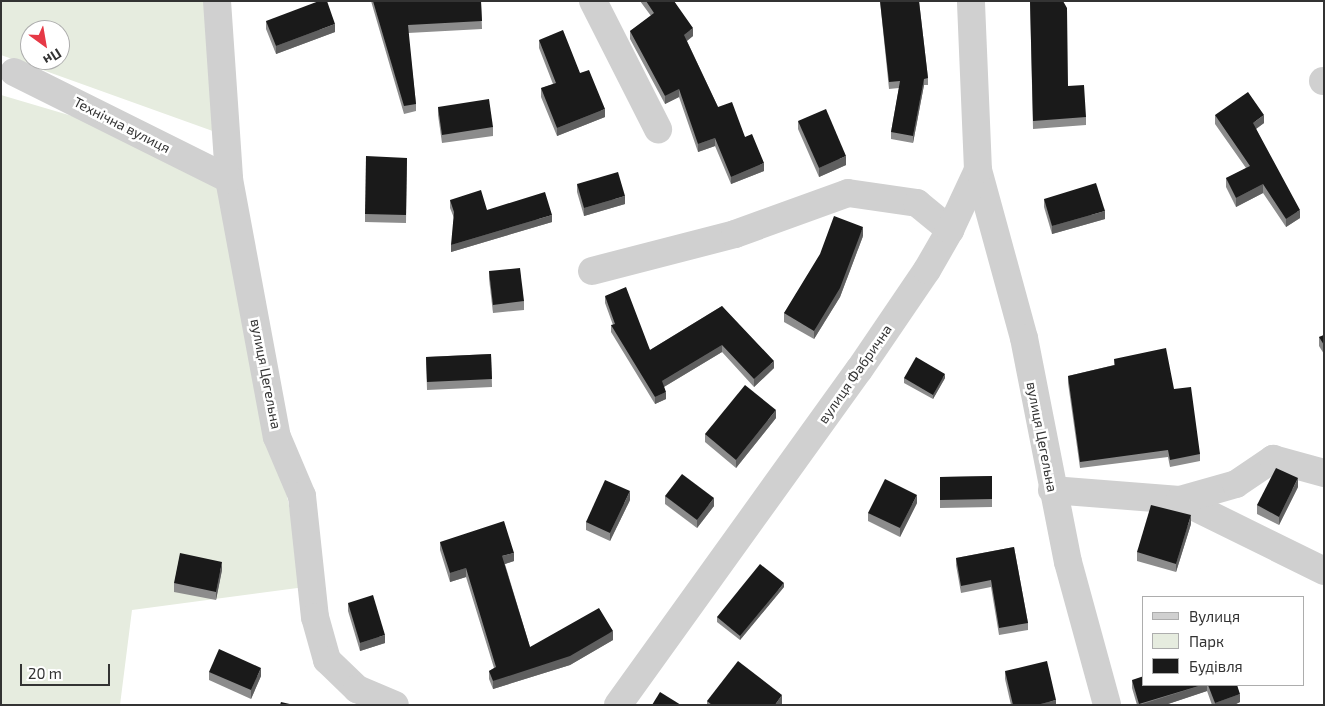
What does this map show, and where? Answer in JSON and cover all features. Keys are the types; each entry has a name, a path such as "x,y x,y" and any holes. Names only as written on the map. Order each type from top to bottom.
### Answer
{"street":[{"name":"вулиця Цегельна","path":"217,1 230,179 277,437 302,496 315,617 327,660 358,689 395,705"},
{"path":"593,1 658,129"},
{"name":"вулиця Фабрична","path":"618,705 859,370 928,270 950,230 978,170 971,1"},
{"name":"Технічна вулиця","path":"14,72 230,179"},
{"name":"вулиця Цегельна","path":"978,170 1024,338 1052,490 1108,705"},
{"path":"592,271 735,234 848,193 918,203 950,230"},
{"path":"1052,490 1180,500 1236,484 1273,459 1324,473"},
{"path":"1180,500 1324,571"}],"green space":[{"path":"1,1 219,1 221,134 43,70 70,70 70,20 20,20 20,62 1,55"},
{"path":"1,95 221,160 305,587 132,610 120,705 1,705"}],"building":[{"path":"319,1 327,1 335,24 276,46 266,21"},
{"path":"373,1 481,1 482,21 408,25 416,104 404,106"},
{"path":"646,1 674,1 693,28 684,35 718,107 732,102 745,137 752,134 764,163 731,177 715,138 698,144 679,89 665,96 630,31 654,13"},
{"path":"880,1 919,1 928,78 924,79 913,136 891,132 900,81 889,82"},
{"path":"1030,1 1063,1 1067,8 1068,86 1084,85 1086,117 1033,121"},
{"path":"563,30 580,73 589,70 605,109 557,128 541,88 556,83 539,40"},
{"path":"1248,92 1264,115 1253,123 1300,210 1286,219 1263,184 1236,198 1226,178 1250,166 1215,115"},
{"path":"489,99 493,127 442,135 438,107"},
{"path":"826,109 846,156 819,168 798,121"},
{"path":"366,156 407,158 406,215 365,214"},
{"path":"618,172 625,196 584,208 577,184"},
{"path":"1096,183 1105,211 1052,226 1044,199"},
{"path":"481,190 487,210 545,192 552,215 451,245 454,212 450,200"},
{"path":"834,216 863,227 840,288 814,331 784,313 820,254"},
{"path":"520,268 524,301 493,305 489,271"},
{"path":"626,287 650,350 722,306 774,361 754,379 722,345 662,381 666,392 655,397 611,325 615,324 605,296"},
{"path":"1324,335 1324,345 1319,337"},
{"path":"1166,348 1174,389 1191,387 1200,454 1170,460 1168,450 1080,462 1068,376 1115,365 1114,359"},
{"path":"491,354 492,379 427,382 426,357"},
{"path":"916,357 945,374 933,395 904,378"},
{"path":"745,385 776,410 736,460 705,434"},
{"path":"1276,468 1298,478 1279,517 1257,505"},
{"path":"682,474 714,498 697,520 665,496"},
{"path":"992,476 992,499 940,500 940,477"},
{"path":"885,479 917,495 900,528 868,513"},
{"path":"605,480 630,491 610,533 586,522"},
{"path":"1151,505 1191,515 1176,564 1137,552"},
{"path":"504,521 514,553 502,556 530,647 599,608 613,631 570,656 493,681 489,671 496,667 466,568 450,573 440,542"},
{"path":"1014,547 1028,623 999,628 991,580 961,586 956,558"},
{"path":"180,553 222,562 216,592 174,583"},
{"path":"760,564 784,583 740,636 717,617"},
{"path":"373,595 385,635 360,643 348,603"},
{"path":"219,649 261,668 251,690 209,672"},
{"path":"738,661 782,695 775,705 712,705 707,701"},
{"path":"1047,661 1056,700 1037,705 1013,705 1005,671"},
{"path":"1142,677 1142,686 1199,686 1139,704 1132,680"},
{"path":"1208,686 1237,686 1240,694 1215,703"},
{"path":"660,692 681,705 652,705"},
{"path":"281,702 294,705 280,705"}]}
